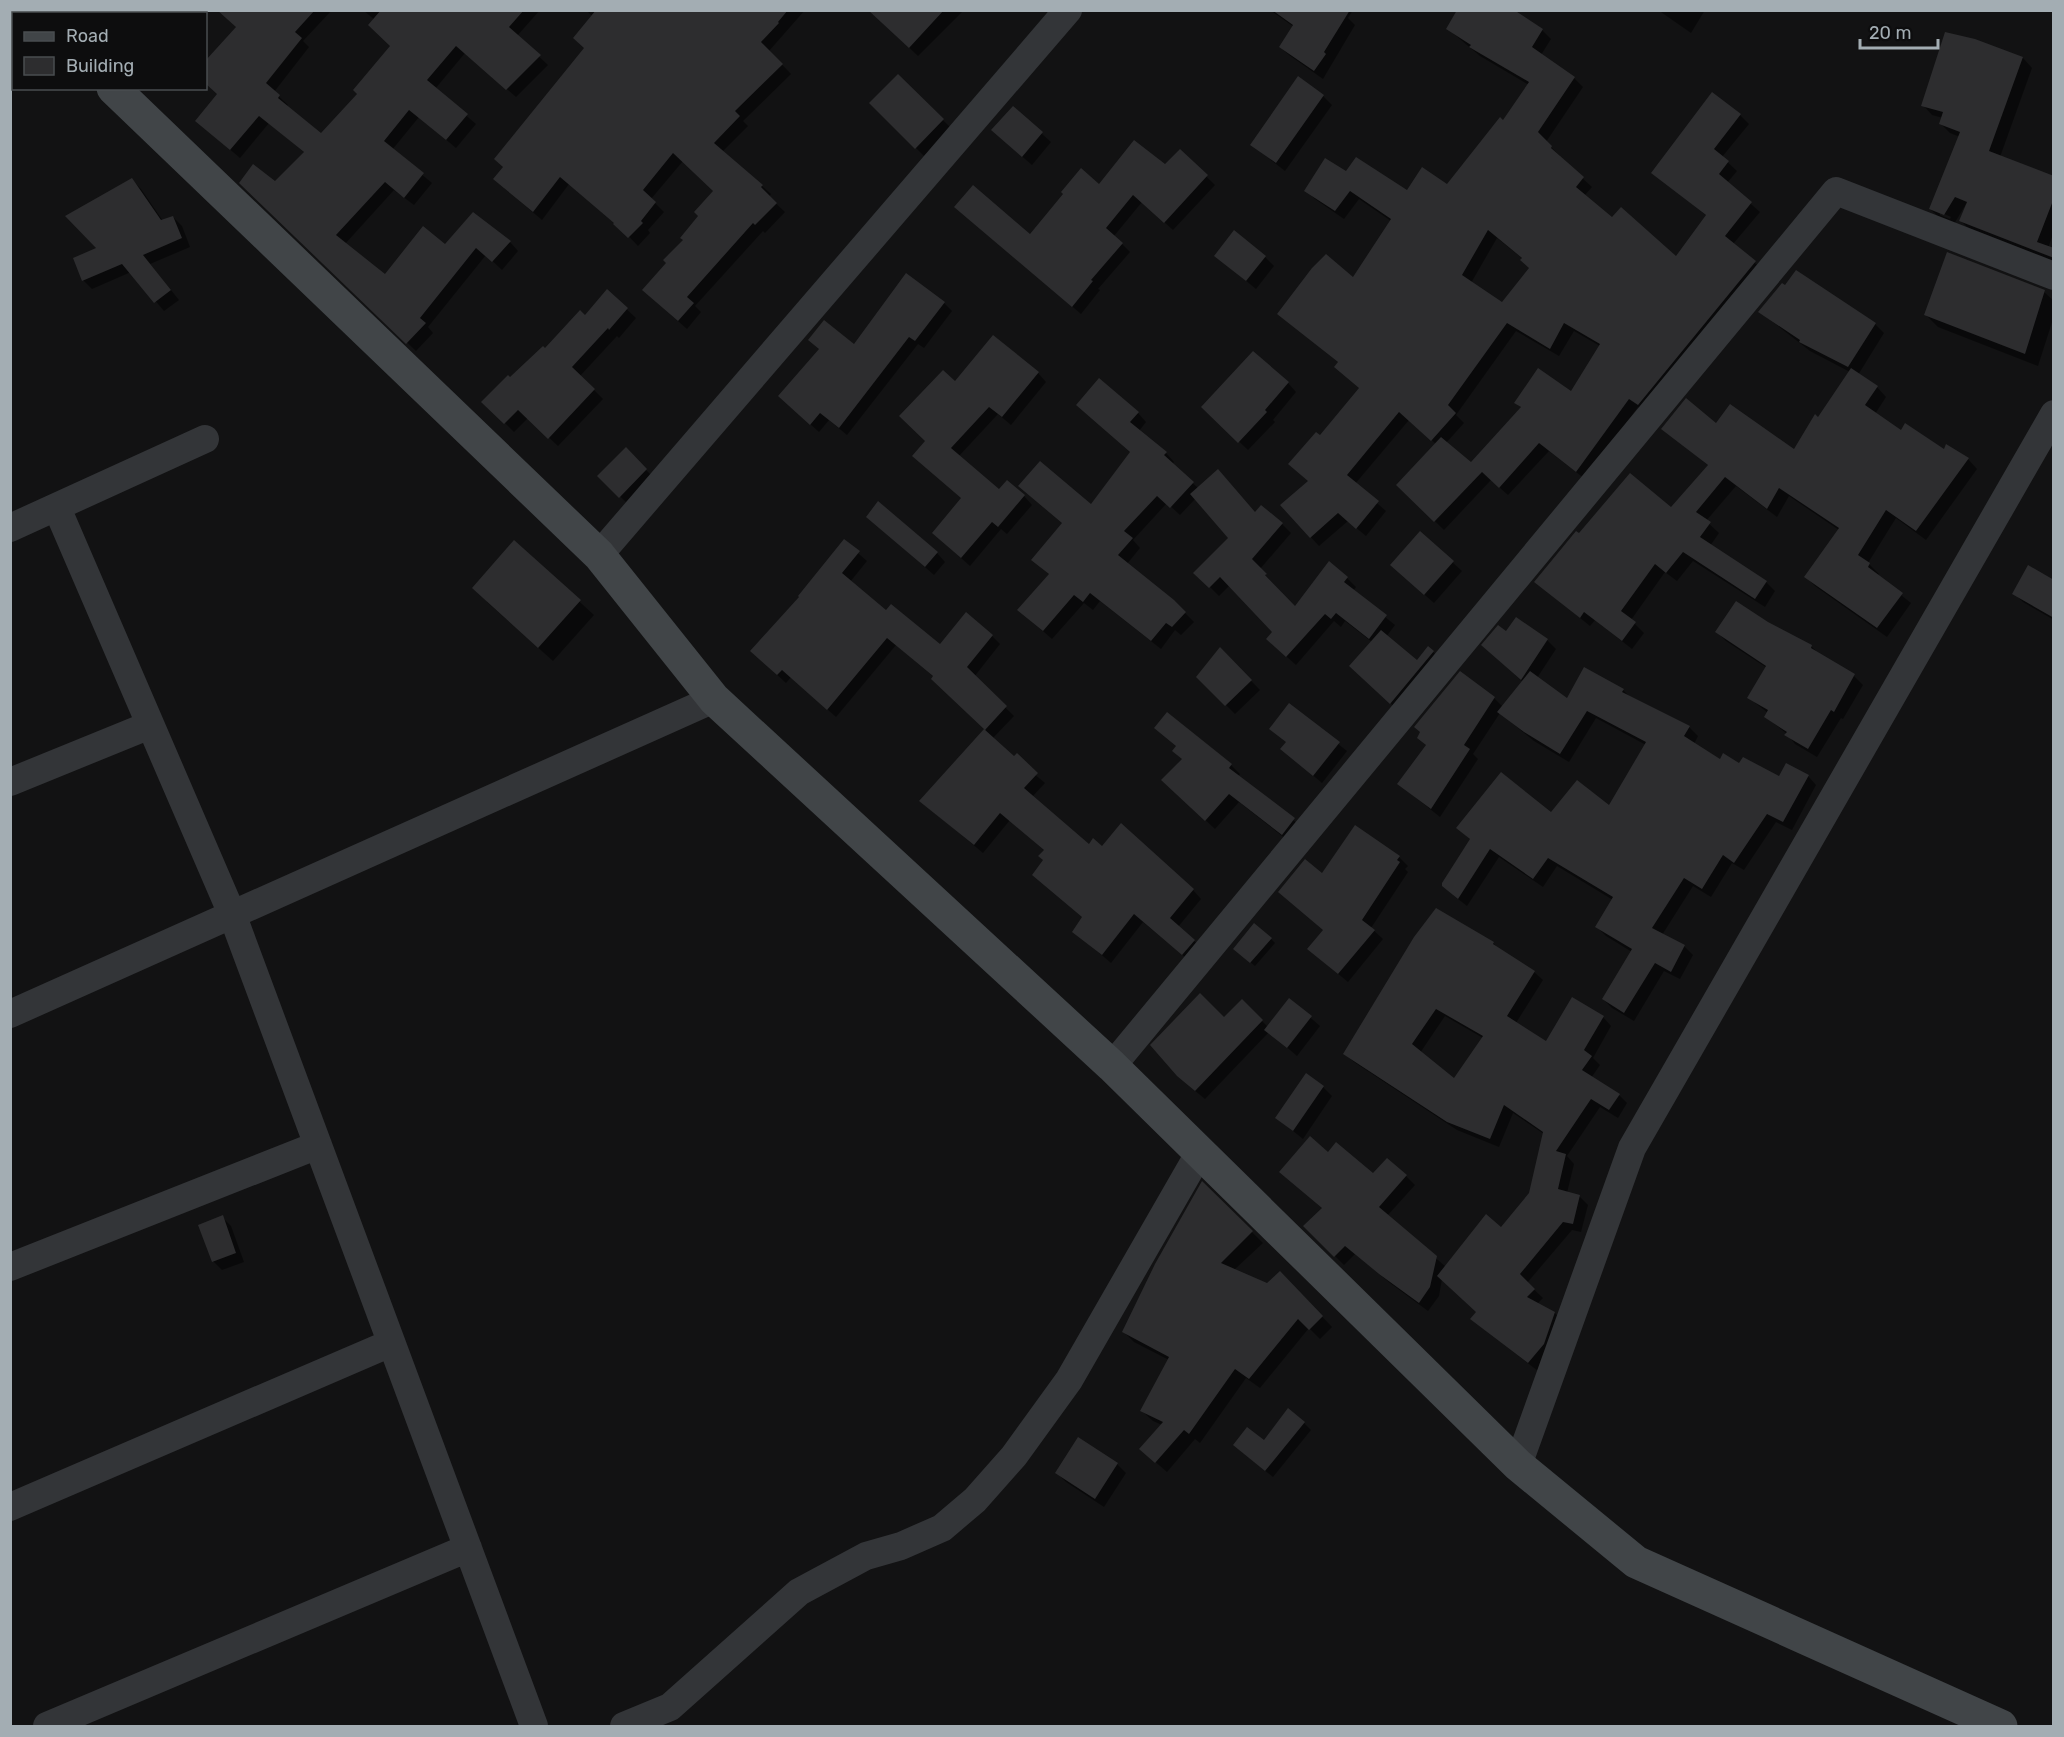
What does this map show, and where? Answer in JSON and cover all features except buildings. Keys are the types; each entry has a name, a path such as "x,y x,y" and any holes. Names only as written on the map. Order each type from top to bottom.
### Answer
{"street":[{"path":"599,555 1068,10"},
{"path":"115,90 599,555 714,699 1112,1066 1518,1465 1636,1562 2001,1726"},
{"path":"1112,1066 1836,191 2054,276"},
{"path":"1518,1465 1632,1148 2054,414"},
{"path":"10,528 205,439"},
{"path":"57,508 232,914 534,1726"},
{"path":"10,1014 714,699"},
{"path":"10,782 150,725"},
{"path":"10,1267 318,1145"},
{"path":"624,1726 670,1707 799,1592 866,1556 901,1546 942,1528 975,1500 1014,1456 1069,1380 1200,1152"},
{"path":"10,1507 391,1343"},
{"path":"47,1726 468,1548"}]}
